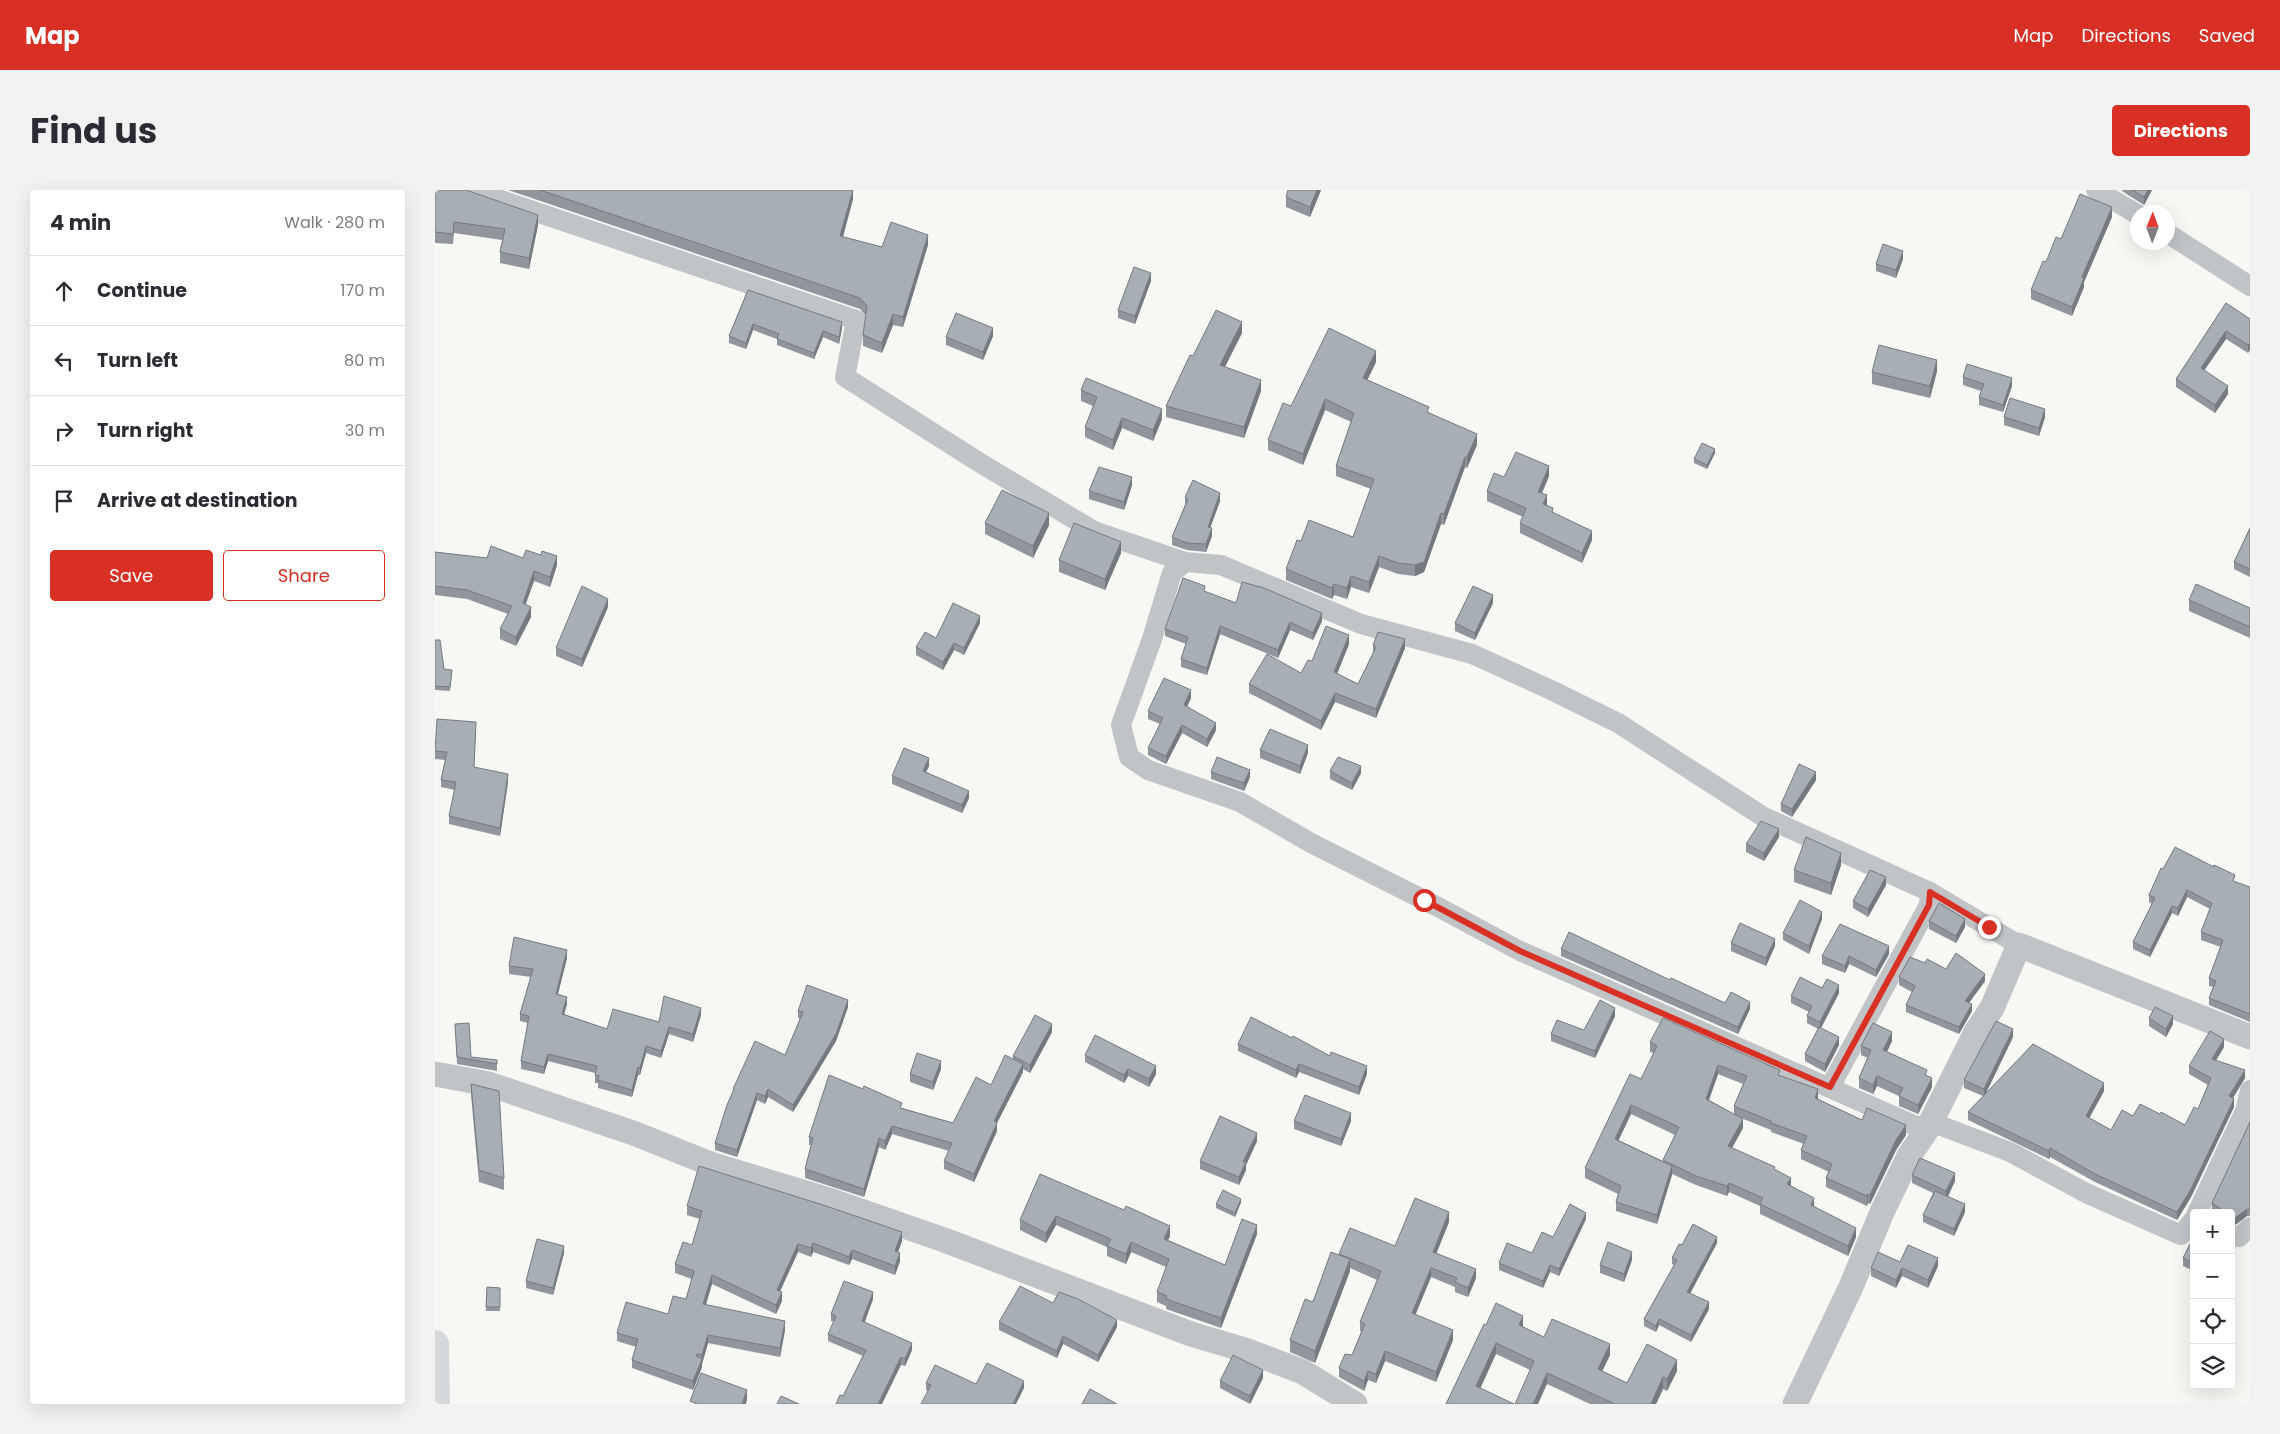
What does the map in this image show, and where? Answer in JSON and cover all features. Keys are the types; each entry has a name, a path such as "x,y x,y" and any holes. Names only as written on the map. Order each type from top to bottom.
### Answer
{"highway":[{"path":"435,1344 436,1404"}],"street":[{"path":"471,190 856,320 845,377 977,462 1094,531 1185,562 1221,565 1361,624 1472,654 1618,723 1763,816 1930,892 2019,945 2250,1037"},
{"path":"2096,190 2130,210"},
{"path":"2175,238 2250,286"},
{"path":"1185,562 1172,573 1152,640 1121,725 1129,757 1147,770 1239,802 1311,843 1441,908 1520,951 1918,1127 1931,1122 2010,1152 2086,1193 2181,1235 2190,1224"},
{"path":"1830,1087 1929,905 1930,892"},
{"path":"1795,1404 1850,1289 1883,1210 1909,1156 1931,1122 1976,1032 1992,1008 2019,945"},
{"path":"435,1074 489,1084 636,1134 713,1165 833,1201 947,1241 1191,1334 1245,1350 1303,1372 1355,1404"},
{"path":"2199,1209 2245,1111 2250,1090"},
{"path":"2235,1236 2239,1237 2250,1227"}],"building":[{"path":"435,190 466,190 538,215 529,258 500,252 505,229 454,222 453,234 435,232"},
{"path":"540,190 853,190 840,236 882,247 891,222 928,235 903,317 893,314 882,343 863,335 867,306 860,298"},
{"path":"1288,190 1317,190 1310,207 1286,197"},
{"path":"2132,190 2148,190 2144,197"},
{"path":"2080,194 2112,207 2082,277 2084,278 2072,307 2031,290 2043,261 2046,262 2056,237 2061,239"},
{"path":"1883,244 1903,251 1896,270 1876,264"},
{"path":"1134,267 1151,273 1135,316 1118,310"},
{"path":"748,290 842,322 839,337 823,331 814,353 777,339 779,334 753,324 746,343 729,336"},
{"path":"2226,303 2250,319 2250,343 2248,345 2226,331 2201,368 2228,386 2215,405 2176,379"},
{"path":"1216,310 1242,322 1220,365 1261,380 1244,427 1166,406 1190,355 1193,356"},
{"path":"956,313 993,328 983,352 946,337"},
{"path":"1329,328 1376,351 1363,378 1429,407 1427,412 1477,434 1467,457 1465,457 1444,514 1441,513 1424,562 1415,565 1398,563 1379,556 1369,582 1351,576 1347,588 1334,584 1332,588 1286,569 1297,540 1301,541 1309,520 1353,537 1374,479 1336,466 1354,413 1325,399 1303,454 1268,440 1283,403 1291,406"},
{"path":"1879,345 1937,360 1930,386 1872,372"},
{"path":"1967,364 2012,378 2003,405 1979,397 1984,384 1963,377"},
{"path":"1086,378 1162,409 1153,430 1122,418 1113,440 1085,427 1097,397 1081,390"},
{"path":"2010,398 2045,409 2039,428 2004,417"},
{"path":"1702,443 1715,449 1707,465 1694,459"},
{"path":"1516,452 1549,466 1538,492 1547,495 1543,504 1553,508 1552,512 1592,531 1582,553 1520,523 1526,508 1487,491 1494,473 1504,477"},
{"path":"1099,467 1132,477 1124,502 1089,491"},
{"path":"1193,480 1220,493 1208,527 1212,528 1206,544 1187,543 1172,537 1188,499 1185,497"},
{"path":"1002,490 1049,513 1033,546 985,523"},
{"path":"1074,523 1121,542 1105,579 1059,560"},
{"path":"2250,528 2250,569 2234,562"},
{"path":"491,546 523,558 526,550 541,555 542,551 557,556 550,577 534,571 523,603 531,607 516,637 500,629 512,606 467,590 435,586 435,552 487,558"},
{"path":"1183,578 1205,586 1204,591 1236,603 1242,582 1264,588 1322,613 1313,633 1290,622 1278,650 1220,626 1207,668 1181,659 1188,637 1165,629"},
{"path":"2196,584 2250,608 2250,627 2189,600"},
{"path":"582,586 608,599 582,659 556,648"},
{"path":"1473,586 1493,595 1475,633 1455,623"},
{"path":"953,603 980,616 964,648 954,643 943,662 916,647 925,632 936,638"},
{"path":"1326,626 1349,635 1334,672 1358,684 1376,647 1373,645 1378,632 1405,639 1376,709 1335,693 1321,721 1249,684 1267,654 1301,673 1308,660 1312,661"},
{"path":"435,640 440,640 444,669 452,670 450,687 435,686"},
{"path":"1164,678 1191,690 1184,705 1216,723 1207,739 1182,725 1166,756 1148,748 1163,718 1148,711"},
{"path":"437,719 476,722 474,767 508,774 500,828 449,816 456,782 441,780 447,752 435,751"},
{"path":"1270,729 1308,745 1300,766 1260,750"},
{"path":"904,748 929,758 923,771 969,791 962,805 892,776"},
{"path":"1217,757 1250,770 1244,783 1211,772"},
{"path":"1338,757 1361,766 1352,783 1330,771"},
{"path":"1799,764 1816,772 1792,809 1781,804"},
{"path":"1761,821 1779,829 1764,853 1746,844"},
{"path":"1806,837 1841,853 1831,883 1794,870"},
{"path":"2175,847 2214,867 2214,865 2235,875 2233,881 2250,887 2250,1014 2209,998 2216,981 2209,978 2223,940 2201,932 2212,903 2187,890 2178,908 2172,906 2150,950 2133,942 2155,898 2149,895 2161,868 2163,869"},
{"path":"1870,870 1886,877 1868,909 1853,901"},
{"path":"1800,900 1822,912 1809,946 1783,933"},
{"path":"1939,903 1965,919 1956,936 1929,921"},
{"path":"1740,923 1775,939 1766,958 1731,943"},
{"path":"1840,924 1889,946 1876,970 1849,956 1845,966 1822,956"},
{"path":"1569,932 1670,980 1671,978 1725,1003 1731,992 1750,1002 1738,1027 1561,949"},
{"path":"514,937 567,950 556,994 567,997 562,1014 607,1029 613,1009 659,1022 664,996 701,1008 693,1034 669,1027 661,1051 646,1046 632,1090 598,1080 599,1076 595,1075 597,1066 548,1054 544,1067 521,1061 529,1016 520,1014 533,969 509,966"},
{"path":"1956,953 1985,974 1965,1001 1972,1004 1959,1027 1906,1005 1915,986 1899,977 1910,957 1925,963 1927,959 1946,969"},
{"path":"1800,977 1822,988 1827,979 1839,985 1820,1022 1807,1016 1812,1006 1791,996"},
{"path":"807,985 848,1000 836,1034 793,1105 768,1089 765,1096 757,1093 737,1150 715,1143 733,1089 755,1041 785,1055 803,1012 798,1011"},
{"path":"1600,1000 1615,1008 1595,1051 1551,1034 1557,1020 1584,1030"},
{"path":"2155,1007 2173,1016 2166,1029 2149,1018"},
{"path":"1035,1015 1052,1024 1030,1065 1013,1056"},
{"path":"1251,1017 1292,1038 1293,1036 1330,1056 1331,1052 1367,1066 1359,1087 1299,1064 1296,1070 1238,1044"},
{"path":"1663,1018 1780,1070 1778,1075 1818,1089 1815,1098 1862,1120 1867,1108 1906,1125 1896,1140 1870,1195 1868,1194 1867,1196 1826,1178 1832,1164 1801,1150 1807,1136 1771,1123 1771,1121 1734,1106 1747,1076 1718,1065 1706,1099 1743,1119 1728,1146 1775,1167 1774,1169 1791,1178 1787,1184 1814,1198 1811,1205 1856,1228 1848,1246 1760,1204 1763,1198 1729,1183 1727,1186 1696,1176 1663,1160 1679,1127 1631,1105 1615,1139 1672,1166 1657,1215 1616,1202 1621,1186 1585,1168 1630,1074 1641,1079 1657,1046 1650,1042"},
{"path":"1996,1021 2013,1029 1984,1089 1964,1080"},
{"path":"469,1023 471,1057 497,1060 497,1064 457,1057 455,1024"},
{"path":"1873,1023 1892,1032 1883,1050 1927,1070 1925,1075 1932,1078 1918,1105 1899,1096 1903,1088 1877,1076 1873,1085 1859,1078 1871,1050 1861,1046"},
{"path":"1819,1027 1839,1037 1825,1064 1805,1054"},
{"path":"2210,1031 2224,1039 2212,1059 2245,1070 2229,1096 2234,1099 2191,1189 2177,1212 2095,1174 2050,1148 2049,1151 1968,1112 2033,1044 2104,1083 2086,1116 2111,1130 2122,1110 2133,1116 2140,1104 2160,1114 2161,1112 2185,1125 2194,1107 2198,1109 2211,1078 2189,1066"},
{"path":"1095,1035 1156,1066 1149,1079 1128,1069 1124,1075 1085,1055"},
{"path":"917,1053 941,1061 933,1082 910,1074"},
{"path":"1005,1055 1023,1064 994,1121 997,1123 974,1174 944,1161 952,1143 892,1126 885,1141 879,1138 864,1189 805,1169 813,1138 809,1137 829,1075 863,1089 864,1086 902,1103 900,1108 953,1123 976,1077 991,1085"},
{"path":"471,1084 499,1091 504,1178 479,1170"},
{"path":"1305,1095 1351,1113 1341,1139 1294,1121"},
{"path":"1220,1116 1257,1133 1243,1162 1246,1162 1239,1177 1200,1161"},
{"path":"2250,1122 2250,1209 2247,1209 2235,1218 2235,1209 2221,1209 2212,1203"},
{"path":"1920,1158 1955,1173 1946,1191 1912,1175"},
{"path":"699,1166 902,1232 895,1251 900,1253 895,1266 852,1250 849,1257 813,1243 811,1248 798,1244 777,1290 782,1292 776,1305 712,1275 703,1304 785,1321 780,1348 708,1335 702,1355 697,1354 696,1356 702,1359 693,1381 632,1360 638,1339 617,1333 626,1302 668,1314 673,1296 686,1299 694,1271 675,1264 683,1242 692,1245 702,1211 687,1206"},
{"path":"1040,1174 1124,1210 1126,1206 1170,1226 1164,1239 1225,1265 1242,1219 1257,1225 1221,1318 1166,1299 1167,1296 1157,1292 1169,1259 1131,1242 1126,1254 1107,1246 1111,1239 1056,1216 1046,1233 1020,1220"},
{"path":"1223,1190 1241,1199 1235,1213 1216,1204"},
{"path":"1935,1191 1965,1204 1954,1229 1923,1215"},
{"path":"1415,1198 1449,1212 1433,1252 1476,1269 1468,1288 1455,1282 1457,1278 1431,1268 1412,1313 1453,1330 1436,1372 1385,1351 1376,1374 1368,1371 1364,1381 1339,1368 1345,1354 1352,1355 1365,1324 1360,1322 1381,1271 1339,1254 1350,1228 1395,1246"},
{"path":"1570,1204 1586,1213 1559,1269 1550,1265 1543,1281 1499,1263 1507,1243 1532,1253 1542,1232 1553,1237"},
{"path":"1693,1224 1717,1237 1687,1292 1709,1302 1691,1335 1659,1319 1656,1326 1644,1319 1677,1260 1672,1258 1679,1244 1682,1245"},
{"path":"537,1239 564,1246 553,1288 526,1281"},
{"path":"1608,1242 1632,1252 1624,1274 1600,1265"},
{"path":"2190,1244 2190,1261 2183,1258"},
{"path":"1908,1245 1938,1258 1928,1280 1902,1268 1896,1280 1871,1268 1878,1252 1900,1262"},
{"path":"1331,1252 1350,1259 1315,1351 1290,1340 1305,1299 1313,1302"},
{"path":"844,1281 873,1292 862,1321 912,1343 905,1359 901,1357 878,1404 836,1404 840,1395 843,1396 866,1350 828,1334 836,1316 831,1314"},
{"path":"1020,1286 1053,1303 1059,1292 1078,1299 1117,1320 1098,1355 1063,1336 1057,1351 999,1322"},
{"path":"487,1287 500,1288 500,1307 486,1307"},
{"path":"1496,1303 1523,1316 1519,1325 1544,1337 1552,1319 1610,1344 1598,1369 1627,1383 1647,1344 1677,1360 1667,1379 1663,1377 1651,1404 1615,1404 1547,1373 1533,1404 1515,1404 1534,1361 1496,1343 1476,1386 1514,1404 1446,1404"},
{"path":"1233,1355 1263,1370 1250,1396 1220,1381"},
{"path":"987,1363 1024,1381 1013,1404 921,1404 931,1385 926,1383 935,1365 976,1384"},
{"path":"701,1373 747,1390 742,1404 697,1404 690,1401"},
{"path":"1090,1389 1117,1404 1082,1404"},
{"path":"781,1396 799,1404 777,1404"}],"route":[{"path":"1424,900 1520,951 1830,1087 1929,905 1930,892 1989,927"}]}
